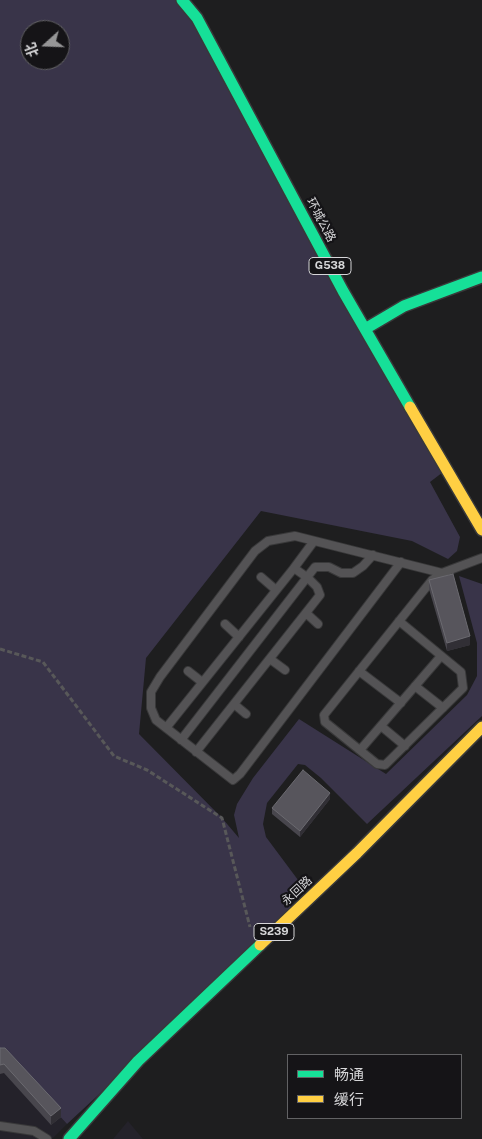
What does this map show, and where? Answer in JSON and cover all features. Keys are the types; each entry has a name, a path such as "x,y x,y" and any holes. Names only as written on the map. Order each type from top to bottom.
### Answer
{"main road":[{"name":"环城公路","path":"182,0 197,18 365,329 482,530"},
{"path":"365,329 404,306 482,277"},
{"name":"永回路","path":"69,1139 138,1061 357,853 482,727"}],"lane":[{"path":"401,562 240,774 233,780 156,720 151,708 151,692 255,551 268,541 295,536 314,540 401,562 442,573"},
{"path":"166,728 294,568 314,540"},
{"path":"181,740 316,567 329,567 341,574 353,574 373,555"},
{"path":"399,621 461,672 463,688 385,765 377,764 325,722 324,715 399,621 432,580 442,573 482,558"},
{"path":"196,752 320,595 317,587 294,568"},
{"path":"261,577 276,590"},
{"path":"306,613 318,624"},
{"path":"225,624 239,637"},
{"path":"360,750 441,656"},
{"path":"270,659 284,670"},
{"path":"188,671 202,682"},
{"path":"359,671 401,703"},
{"path":"415,686 443,708"},
{"path":"234,704 246,714"},
{"path":"381,726 405,746"},
{"path":"0,1126 34,1131 47,1139"}],"path":[{"path":"0,649 44,662 114,756 147,770 222,818 256,950"}],"shaded area":[{"path":"0,0 182,0 447,469 430,482 460,537 457,551 448,559 412,541 261,511 146,658 139,734 222,818 239,838 234,815 237,804 253,778 299,719 386,774 467,695 477,676 477,643 459,576 482,584 482,716 367,824 321,778 305,765 298,764 267,803 263,824 266,837 304,888 289,899 298,910 67,1124 5,1057 0,1057"},
{"path":"0,1057 5,1057 67,1124 52,1139 0,1139"},
{"path":"128,1121 143,1139 113,1139"}],"building":[{"path":"453,574 470,636 447,643 429,580"},
{"path":"303,770 330,793 300,831 272,808"},
{"path":"0,1048 5,1048 61,1108 51,1116 4,1064 0,1065"}],"traffic: fast":[{"path":"182,0 197,18 343,291 410,407"},
{"path":"365,329 404,306 482,277"},
{"path":"69,1139 138,1061 260,945"}],"traffic: slow":[{"path":"410,407 482,530"},
{"path":"260,945 357,853 482,727"}]}
